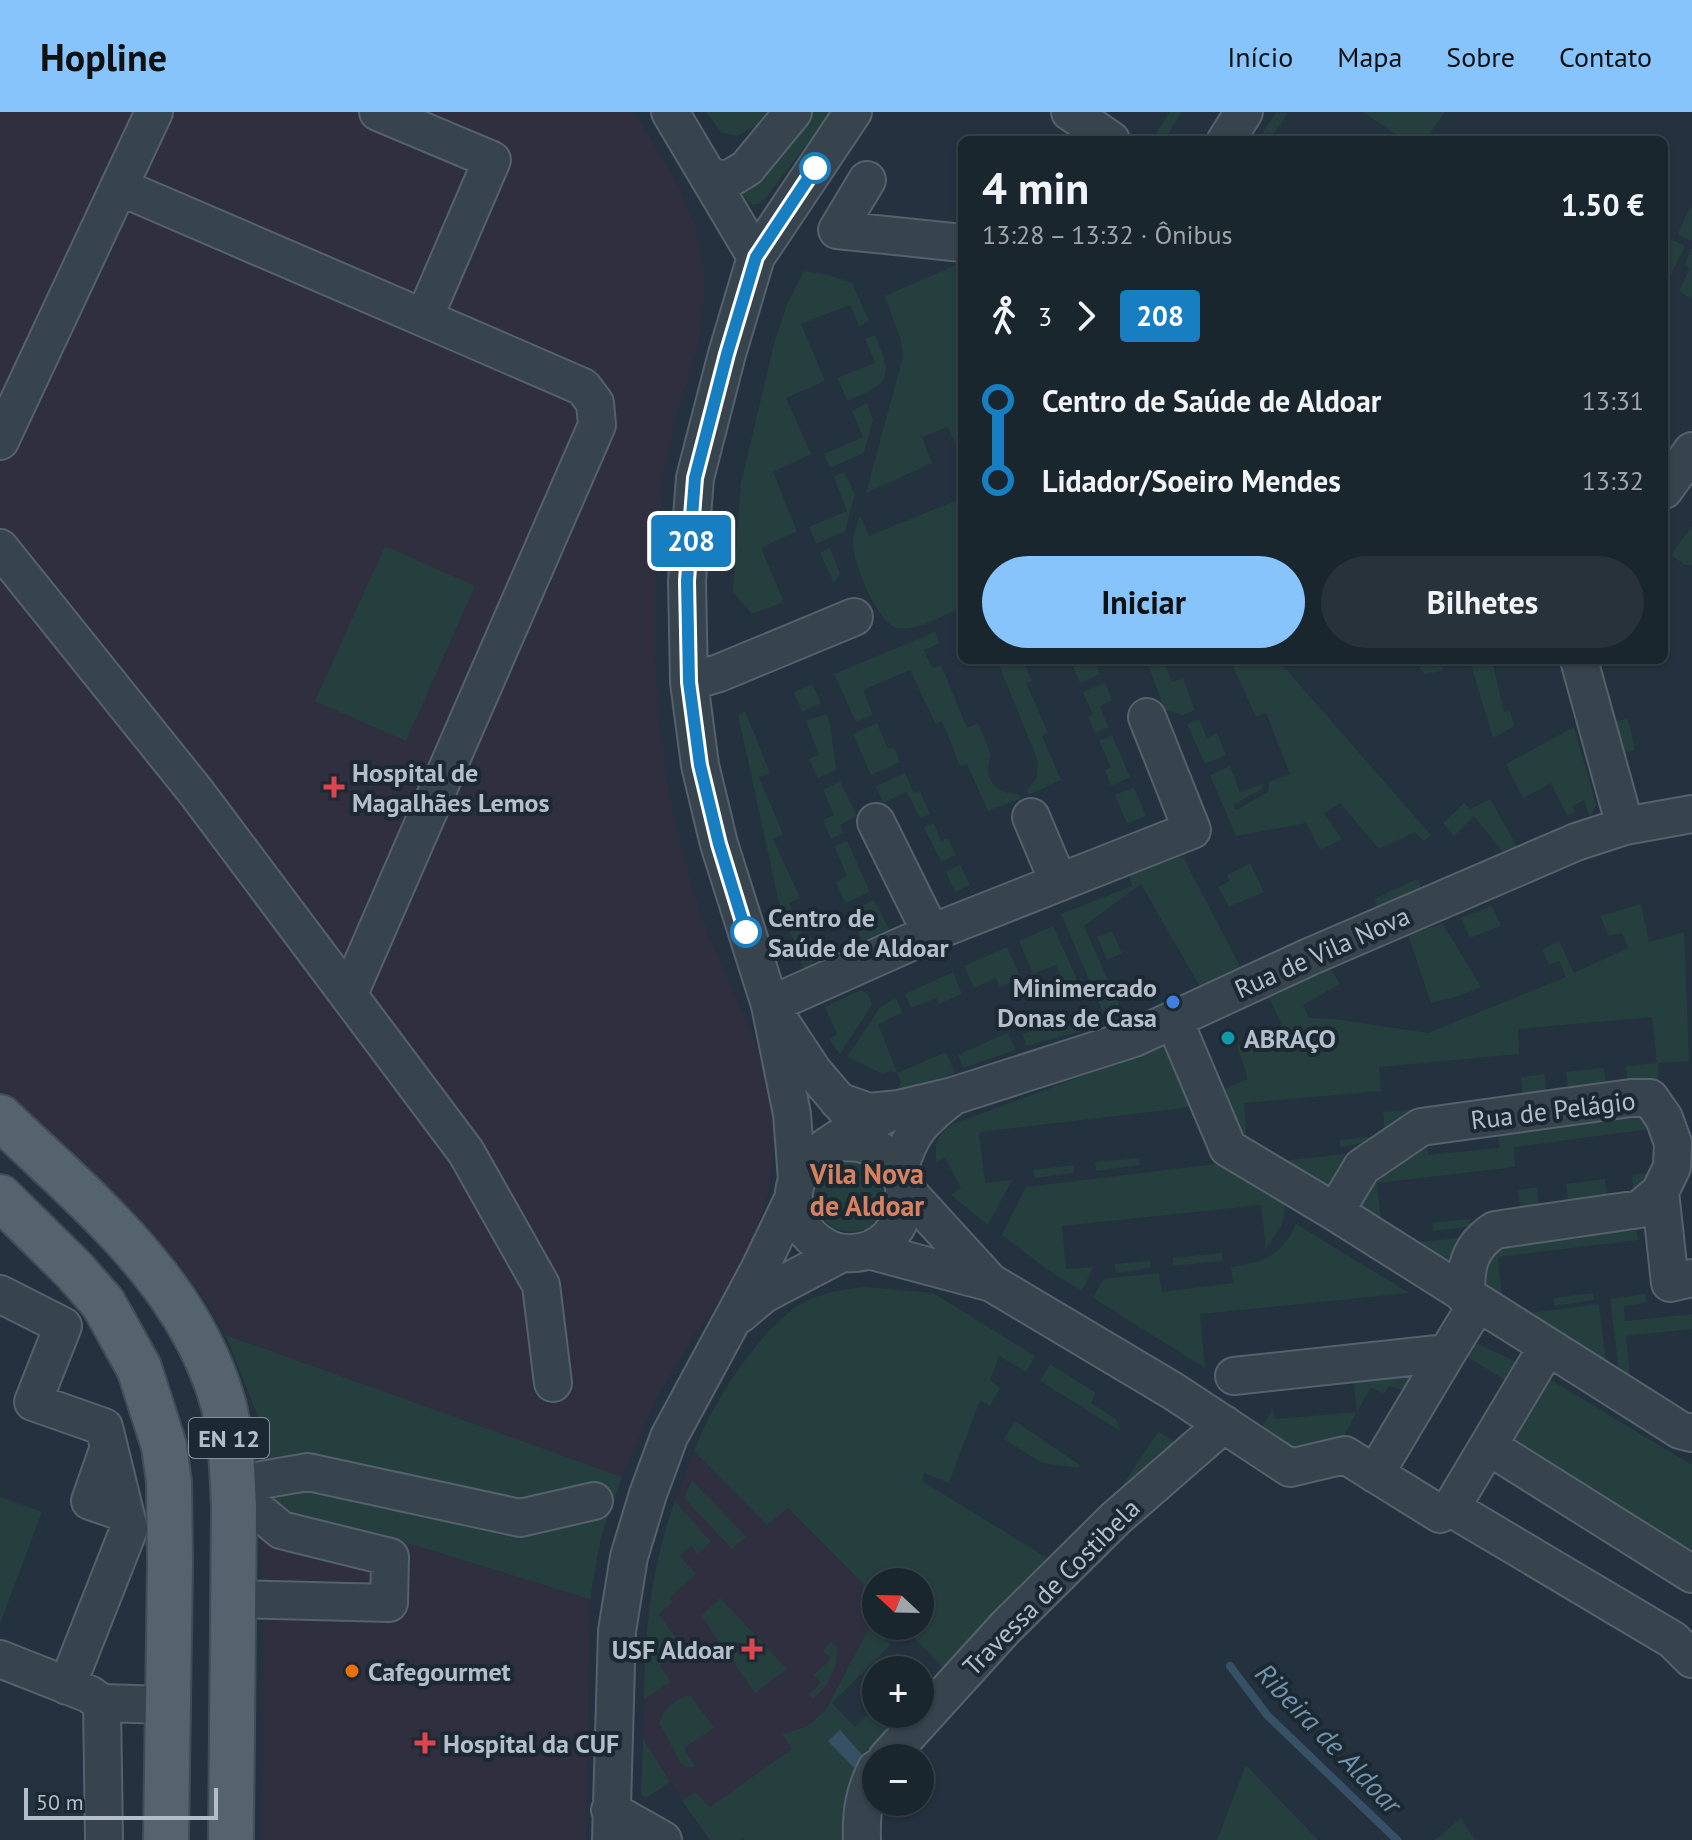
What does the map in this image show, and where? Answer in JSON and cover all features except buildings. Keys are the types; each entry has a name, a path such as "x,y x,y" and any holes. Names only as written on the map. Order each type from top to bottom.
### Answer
{"main road":[{"name":"EN 12","path":"0,1117 129,1241 155,1271 195,1334 223,1403 231,1451 247,1500 233,1599 231,1840"},
{"name":"EN 12","path":"0,1197 103,1303 139,1368 164,1446 169,1482 166,1840"}],"street":[{"path":"0,441 154,112"},
{"path":"378,112 492,160 424,318"},
{"path":"670,112 756,257"},
{"path":"710,178 729,179 747,168 793,112"},
{"path":"853,112 756,257 695,478 687,581 689,682 700,765 719,844 770,1005 792,1114 797,1214 805,1230 818,1243 990,1282 1290,1468 1345,1455 1673,1640 1691,1654"},
{"path":"1229,136 1244,112"},
{"path":"867,180 837,230 958,243"},
{"path":"120,187 583,387 595,403 597,425 349,994"},
{"path":"1668,484 1692,451"},
{"path":"0,548 186,779 466,1152 541,1285 553,1383"},
{"path":"689,682 719,673 854,617"},
{"path":"1580,664 1625,826"},
{"path":"770,1005 931,933 1192,830 1147,717"},
{"name":"Rua de Vila Nova","path":"844,1124 953,1096 1134,1038 1440,899 1564,847 1625,826 1692,814"},
{"path":"1031,817 1058,881"},
{"path":"876,822 931,933"},
{"path":"770,1005 844,1124 897,1171 990,1282"},
{"path":"1174,1020 1228,1148 1680,1430 1692,1433"},
{"name":"Rua de Vila Nova","path":"897,1171 907,1145 922,1120 953,1096"},
{"name":"Rua de Pelágio","path":"1335,1212 1362,1167 1421,1127 1631,1098 1650,1098 1664,1118 1673,1143 1672,1167 1660,1192"},
{"path":"663,1840 611,1825 617,1631 629,1557 669,1437 731,1321 805,1164 844,1124"},
{"path":"731,1321 764,1294 827,1263 885,1240 898,1226 905,1208 897,1171"},
{"path":"1660,1192 1670,1283 1692,1278"},
{"path":"1375,1474 1447,1353 1470,1299 1466,1290 1467,1270 1484,1236 1495,1230 1640,1209 1660,1192"},
{"path":"0,1294 63,1326 33,1402 104,1427 129,1529 67,1686"},
{"path":"1446,1511 1547,1347"},
{"path":"1234,1376 1447,1353"},
{"name":"Travessa de Costibela","path":"900,1744 1116,1518 1238,1433"},
{"path":"1488,1446 1692,1574"},
{"path":"233,1599 389,1603 390,1557 281,1530 247,1500 308,1472 520,1518 594,1501"},
{"path":"0,1659 89,1694 102,1703 167,1705"},
{"path":"102,1703 104,1840"},
{"path":"862,1809 862,1840"}],"shaded area":[{"name":"Hospital de Magalhães Lemos","path":"0,112 635,112 680,188 695,226 705,278 699,345 676,416 664,474 655,568 655,662 660,727 671,805 688,872 709,936 764,1060 771,1089 775,1143 769,1192 750,1248 735,1279 693,1337 656,1399 622,1477 226,1335 178,1263 0,1088"},
{"name":"USF Aldoar","path":"705,1423 862,1583 862,1640 754,1840 710,1840 643,1738 648,1606 669,1516"},
{"name":"Hospital da CUF","path":"258,1509 374,1533 590,1599 586,1840 261,1840 264,1617"},
{"path":"840,1730 862,1755 862,1761 854,1768 828,1741"}],"green space":[{"path":"706,112 767,112 755,126 737,136 721,132"},
{"path":"804,112 831,112 765,199 751,204 740,192"},
{"path":"1170,112 1182,112 1167,136 1156,133"},
{"path":"1276,112 1288,113 1272,136 1261,136"},
{"path":"1363,112 1445,112 1428,136 1398,136"},
{"path":"1692,208 1692,241 1678,234"},
{"path":"1668,238 1685,246 1668,280"},
{"path":"1691,249 1692,300 1679,291 1690,269 1685,264"},
{"path":"958,264 958,450 948,427 922,437 932,463 866,493 903,357 901,341 885,296"},
{"path":"804,271 852,283 869,321 859,326 850,305 801,324 825,381 786,398 811,454 773,472 797,531 761,548 784,602 752,614 733,592 741,482 775,340 787,305"},
{"path":"875,335 885,361 884,377 873,389 848,401 837,378 875,363 865,339"},
{"path":"867,403 873,420 864,453 830,468 824,454 863,437 852,411"},
{"path":"844,472 855,494 845,531 816,544 809,527 847,511 834,477"},
{"path":"958,500 958,609 914,627 891,625 875,606 857,565 853,541 860,515 869,536"},
{"path":"1692,526 1692,565 1685,565 1671,555"},
{"path":"385,546 475,586 406,741 315,701"},
{"path":"830,548 840,574 834,583 820,553"},
{"path":"935,632 940,643 924,650 932,668 941,665 967,728 978,723 991,755 988,771 993,783 1003,791 1019,794 1021,798 988,811 967,764 960,766 942,721 935,723 910,670 863,690 873,715 856,722 834,674"},
{"path":"999,664 1025,664 1032,681 1026,683 1048,733 1042,736 1061,780 1028,795 1027,791 1037,777 1038,761"},
{"path":"1072,664 1096,664 1100,674 1080,683"},
{"path":"1165,664 1172,682 1183,678 1195,710 1183,715 1165,710 1148,665"},
{"path":"1232,664 1281,664 1431,835 1424,841 1415,832 1379,849 1340,803 1324,813 1342,839 1320,850 1306,823 1236,836 1210,775 1230,766 1240,792 1263,784 1262,789 1233,805 1236,810 1268,792 1269,782 1290,774 1266,713 1256,717"},
{"path":"1418,664 1442,664 1443,671 1424,674"},
{"path":"1493,664 1504,712 1510,711 1514,726 1493,738 1471,665"},
{"path":"1105,683 1112,700 1100,706 1108,727 1095,733 1088,717 1093,715 1083,692"},
{"path":"812,684 821,703 802,712 794,692"},
{"path":"745,711 770,773 759,777 783,834 773,839 800,898 789,903 814,964 804,969 779,903 738,715"},
{"path":"826,714 836,770 818,778 809,759 819,755 806,721"},
{"path":"1199,719 1207,738 1217,733 1226,755 1205,764 1187,724"},
{"path":"1628,719 1635,750 1624,752 1616,721"},
{"path":"877,723 888,749 894,747 900,762 871,775 853,734"},
{"path":"1574,727 1596,805 1590,818 1584,800 1573,806 1575,812 1567,815 1551,783 1523,798 1506,764"},
{"path":"1112,735 1130,777 1111,786 1105,770 1111,767 1099,741"},
{"path":"905,773 914,793 920,791 930,814 920,818 907,792 883,803 876,786"},
{"path":"840,781 857,816 840,825 843,833 831,839 823,820 834,815 823,790"},
{"path":"1134,787 1146,816 1127,823 1115,795"},
{"path":"1490,799 1519,850 1505,855 1474,816 1454,836 1443,823 1464,803 1470,809"},
{"path":"934,823 941,841 948,838 956,855 941,862 924,827"},
{"path":"847,841 870,892 845,903 836,882 847,876 834,846"},
{"path":"1179,857 1184,859 1242,970 1202,990 1141,884 1084,926 1125,1019 1108,1024 1061,914 1132,886 1127,869 1132,868 1135,874"},
{"path":"1250,863 1264,892 1229,907 1218,887 1230,881 1227,875"},
{"path":"960,865 970,885 955,892 946,872"},
{"path":"1417,879 1423,890 1378,909 1374,899"},
{"path":"874,900 889,929 863,942 849,912"},
{"path":"1641,904 1649,942 1684,932 1689,1061 1658,1063 1658,1080 1628,1083 1626,1066 1657,1063 1652,1017 1518,1029 1519,1054 1379,1067 1381,1091 1244,1103 1247,1149 1222,1090 1248,1079 1237,1046 1282,1025 1265,989 1326,960 1340,984 1303,1005 1309,1018 1428,1033 1566,977 1559,961 1549,965 1542,950 1559,941 1574,973 1628,948 1622,933 1609,936 1600,916"},
{"path":"1492,906 1501,926 1470,938 1461,918"},
{"path":"1443,924 1481,987 1431,1003 1408,934"},
{"path":"1053,926 1083,993 1070,998 1056,965 1033,974 1019,941"},
{"path":"1112,931 1122,953 1107,960 1097,937"},
{"path":"1007,947 1021,978 1000,987 996,978 974,988 964,966"},
{"path":"953,972 962,994 939,1004 936,998 911,1008 905,994"},
{"path":"861,990 868,994 872,1005 840,1054 829,1039 837,1034 825,1007"},
{"path":"896,998 902,1013 878,1024 897,1073 890,1071 883,1074 847,1057 880,1007"},
{"path":"1087,1004 1096,1027 1027,1046 1022,1034 1076,1014 1075,1010"},
{"path":"1007,1033 1016,1050 963,1068 958,1055"},
{"path":"1166,1045 1192,1105 979,1132 985,1183 1012,1180 988,1225 951,1195 961,1188 945,1158 936,1162 936,1149 940,1136 953,1124"},
{"path":"946,1052 955,1073 895,1092 901,1083 897,1073"},
{"path":"1604,1068 1606,1091 1569,1096 1566,1072"},
{"path":"1545,1074 1546,1097 1523,1099 1521,1077"},
{"path":"1616,1108 1647,1118 1658,1130 1664,1147 1664,1166 1659,1182 1652,1191 1635,1202 1632,1175 1656,1172 1650,1129 1514,1147 1515,1167 1377,1183 1382,1229 1362,1218 1356,1208 1357,1191 1365,1175 1390,1157 1428,1149 1429,1155 1500,1148 1498,1136 1438,1142 1500,1121"},
{"path":"1413,1110 1414,1118 1385,1137 1340,1148 1340,1140 1385,1135 1383,1112"},
{"path":"1355,1153 1333,1192 1281,1161"},
{"path":"1139,1158 1140,1165 1096,1171 1095,1162"},
{"path":"851,1160 871,1166 881,1176 887,1196 881,1216 871,1226 851,1232 831,1226 821,1216 815,1196 821,1176 831,1166"},
{"path":"1224,1163 1286,1202 1282,1225 1266,1248 1261,1205 1062,1226 1066,1269 1093,1267 1082,1291 1002,1235 1026,1187"},
{"path":"1074,1165 1074,1173 1034,1178 1033,1170"},
{"path":"1605,1179 1608,1205 1569,1210 1566,1184"},
{"path":"1537,1187 1540,1218 1521,1213 1518,1190"},
{"path":"1635,1218 1638,1240 1498,1257 1503,1309 1484,1296 1479,1262 1491,1241"},
{"path":"1470,1219 1472,1226 1433,1231 1432,1223"},
{"path":"1296,1224 1409,1293 1200,1314 1205,1368 1093,1298 1103,1279 1159,1273 1162,1292 1233,1283 1231,1267 1271,1256 1285,1244"},
{"path":"1458,1238 1462,1239 1456,1271 1411,1243"},
{"path":"1222,1253 1223,1261 1173,1266 1173,1258"},
{"path":"1150,1261 1151,1268 1116,1273 1115,1264"},
{"path":"864,1287 933,1293 1035,1356 1026,1372 999,1356 990,1380 1000,1388 990,1406 980,1400 949,1483 924,1473 922,1481 1057,1564 951,1676 916,1640 934,1640 934,1568 862,1568 862,1583 788,1508 767,1525 694,1451 735,1374 763,1338 793,1309 836,1291"},
{"path":"1593,1293 1594,1300 1554,1306 1554,1298"},
{"path":"1645,1294 1646,1303 1624,1306 1625,1321 1692,1314 1692,1329 1626,1336 1631,1388 1620,1380 1610,1299"},
{"path":"1599,1304 1607,1373 1514,1315"},
{"path":"226,1335 622,1477 601,1537 590,1599 374,1533 258,1509 257,1415"},
{"path":"1469,1342 1523,1365 1484,1443 1431,1502 1505,1380 1456,1350"},
{"path":"1050,1364 1096,1393 1091,1403 1116,1419 1120,1431 1040,1381"},
{"path":"1353,1373 1415,1375 1408,1391 1389,1386 1384,1394 1371,1387 1357,1412"},
{"path":"1546,1377 1692,1465 1692,1566 1513,1454 1506,1426"},
{"path":"1273,1409 1275,1419 1357,1412 1344,1435 1355,1442 1287,1460 1261,1429"},
{"path":"1015,1421 1080,1465 1078,1468 1042,1463 1004,1439"},
{"path":"1158,1432 1177,1443 1097,1524"},
{"path":"692,1480 746,1537 732,1549 684,1498"},
{"path":"0,1497 42,1512 0,1624"},
{"path":"675,1501 711,1542 698,1554 691,1546 680,1556 696,1574 670,1598 673,1602 659,1614 684,1650 660,1666 671,1682 644,1699 651,1599 660,1550"},
{"path":"720,1598 787,1669 755,1693 701,1616"},
{"path":"863,1640 887,1640 891,1644 879,1656 862,1656 862,1673 832,1703 855,1727 862,1720 862,1728 906,1728 899,1744 862,1744 862,1816 865,1816 854,1840 710,1840 682,1801 695,1792 710,1807 792,1749 782,1734 806,1727 825,1711"},
{"path":"831,1642 836,1646 837,1653 834,1668 828,1682 813,1698 809,1694 821,1683 814,1675 831,1659 823,1650"},
{"path":"690,1695 714,1728 684,1748 695,1766 690,1768 681,1764 660,1724 670,1705"},
{"path":"643,1738 670,1782 646,1798 641,1795"},
{"path":"1246,1765 1318,1840 1217,1840"},
{"path":"1461,1818 1475,1840 1435,1840"}],"waterway":[{"name":"Ribeira de Aldoar","path":"1230,1666 1267,1715 1397,1840"}],"bus line":[{"name":"208","path":"746,932 719,844 700,765 689,682 687,581 695,478 756,257 815,168"}],"place":[{"name":"Hospital de Magalhães Lemos","path":"334,787"},
{"name":"Centro de Saúde de Aldoar","path":"746,932"},
{"name":"Minimercado Donas de Casa","path":"1173,1002"},
{"name":"ABRAÇO","path":"1228,1038"},
{"name":"USF Aldoar","path":"752,1649"},
{"name":"Cafegourmet","path":"352,1671"},
{"name":"Hospital da CUF","path":"425,1743"}],"district":[{"name":"Vila Nova de Aldoar","path":"867,1189"}]}
